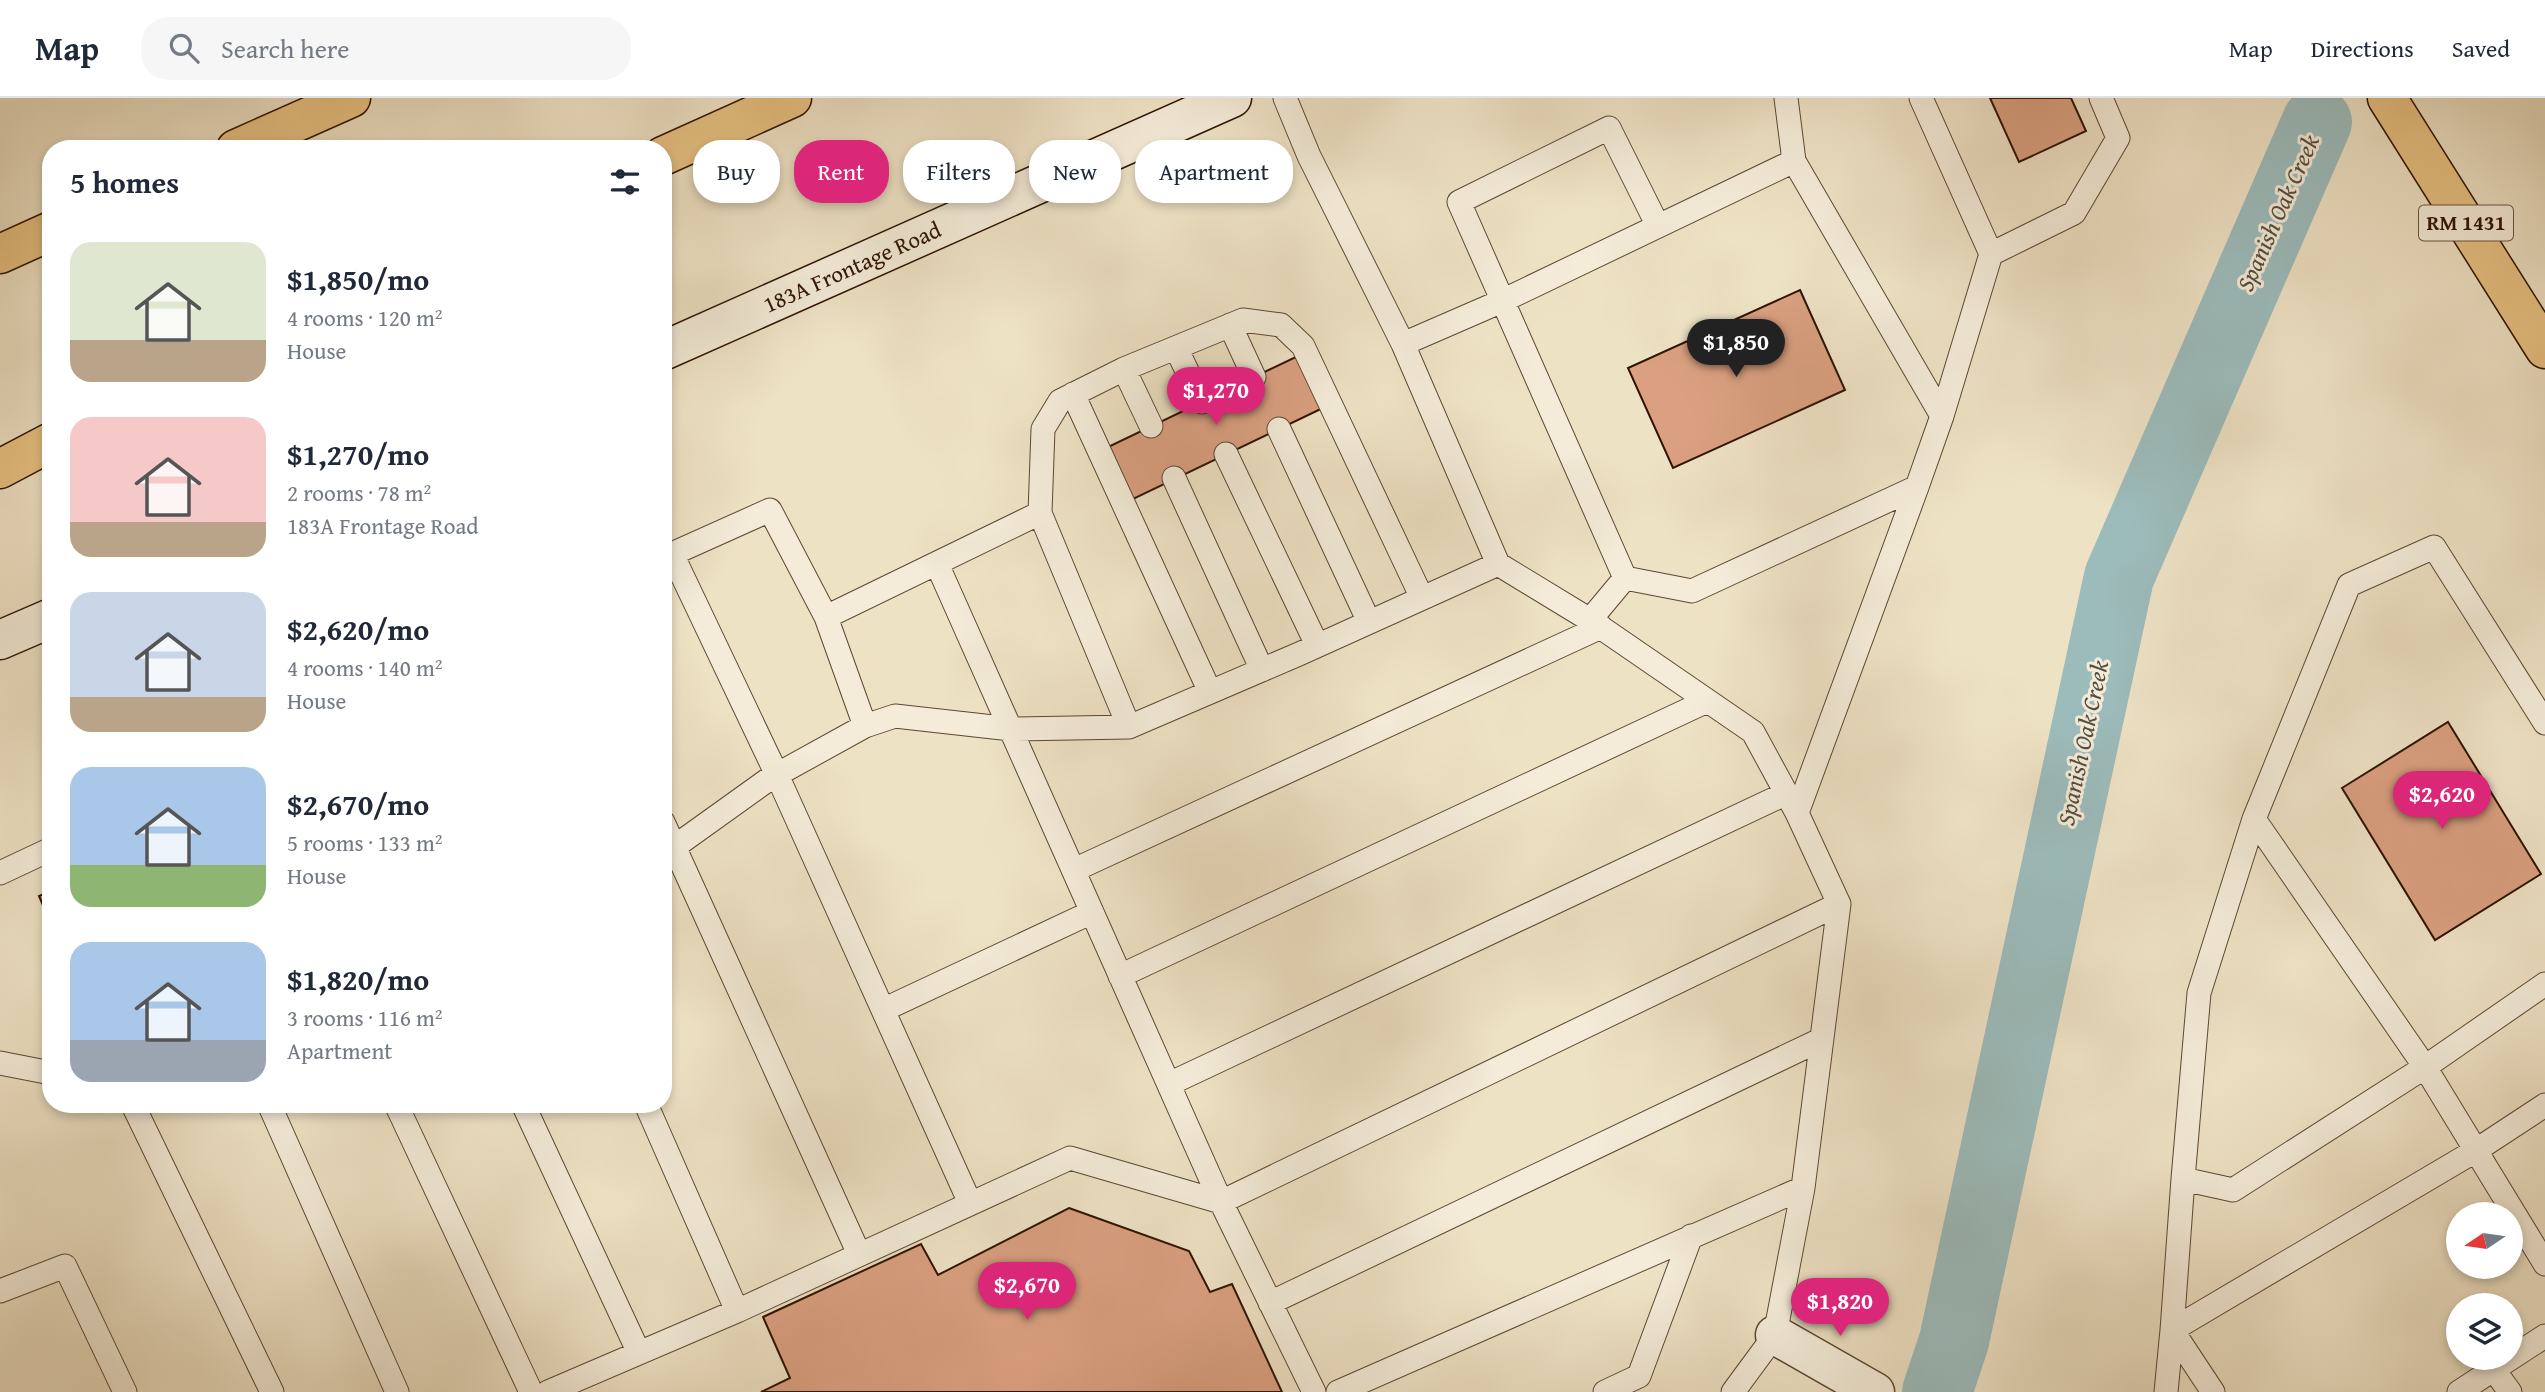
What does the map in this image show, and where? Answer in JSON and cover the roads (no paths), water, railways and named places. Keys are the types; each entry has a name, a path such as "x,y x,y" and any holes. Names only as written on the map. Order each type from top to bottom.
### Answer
{"main road":[{"path":"256,140 351,98"},
{"path":"672,152 792,98"},
{"name":"183A Frontage Road","path":"672,347 1232,98"},
{"name":"RM 1431","path":"2387,98 2545,349"},
{"path":"0,254 42,235"},
{"path":"0,447 42,431"},
{"path":"0,469 42,447"},
{"path":"0,640 42,622"},
{"path":"1775,1335 1875,1392"}],"lane":[{"path":"1285,98 1308,156 1403,344 1498,564 1595,623 1753,732 1792,803 1839,904 1803,1188 1775,1335 1732,1392"},
{"path":"1786,98 1794,161 1942,416"},
{"path":"1169,1084 1792,803 1917,487 1942,416 1991,254 1921,98"},
{"path":"1991,254 2074,213 2118,138 2101,98"},
{"path":"1625,578 1459,202 1609,128 1658,226"},
{"path":"1403,344 1502,301 1794,161"},
{"path":"1129,727 1040,513 1043,429 1060,401 1124,369 1243,320 1281,325 1303,346 1422,598"},
{"path":"1230,326 1254,377"},
{"path":"1176,348 1202,402"},
{"path":"1124,369 1151,426"},
{"path":"1073,394 1210,692"},
{"path":"1279,429 1369,622"},
{"path":"1226,454 1317,646"},
{"path":"1174,478 1262,670"},
{"path":"1625,578 1692,592 1917,487"},
{"path":"672,554 770,510 826,617 865,726"},
{"path":"826,617 1040,513"},
{"path":"2166,1392 2199,993 2255,819 2349,585 2434,547 2545,723"},
{"path":"672,564 777,775 970,1203"},
{"path":"937,564 1221,1202 1314,1392"},
{"path":"672,849 777,775 865,726 895,716 1011,729 1129,727 1498,564"},
{"path":"1074,870 1595,623 1625,578"},
{"path":"1120,976 1707,701"},
{"path":"2255,819 2425,1067 2545,1264"},
{"path":"0,873 42,853"},
{"path":"672,857 859,1255"},
{"path":"548,1392 737,1311 1070,1158 1221,1202 1839,904"},
{"path":"883,1010 1092,912"},
{"path":"2183,1179 2233,1189 2425,1067 2545,984"},
{"path":"1270,1303 1820,1040"},
{"path":"0,1062 42,1071"},
{"path":"2172,1330 2475,1151 2545,1105"},
{"path":"137,1113 272,1392"},
{"path":"273,1113 397,1392"},
{"path":"400,1113 531,1392"},
{"path":"527,1113 639,1353"},
{"path":"650,1113 737,1311"},
{"path":"1338,1392 1803,1188"},
{"path":"1605,1392 1639,1376 1691,1236"},
{"path":"0,1291 65,1266 125,1392"},
{"path":"2172,1330 2213,1392"},
{"path":"2523,1351 2545,1336"},
{"path":"2459,1392 2494,1370 2510,1392"}],"waterway":[{"name":"Spanish Oak Creek","path":"1937,1392 1954,1341 2119,577 2317,122"}]}
